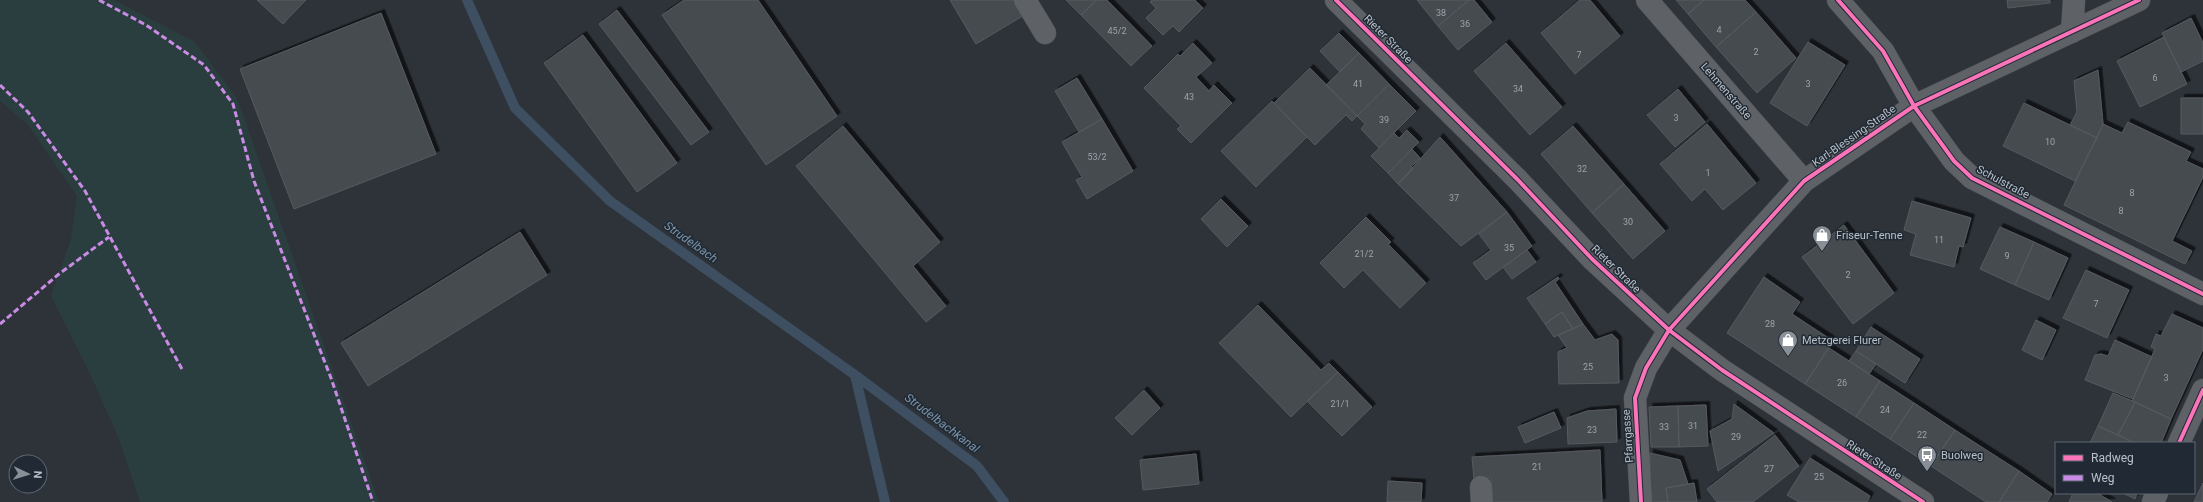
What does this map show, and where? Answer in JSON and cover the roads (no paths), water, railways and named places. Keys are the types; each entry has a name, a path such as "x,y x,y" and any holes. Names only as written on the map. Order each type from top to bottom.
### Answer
{"street":[{"path":"1025,0 1045,33"},
{"name":"Rieter Straße","path":"1336,0 1518,180 1592,259 1669,330 1722,370 1923,502"},
{"name":"Lehmenstraße","path":"1647,0 1804,181"},
{"name":"Schulstraße","path":"1838,0 1883,51 1914,106 1954,161 1972,178 2203,294"},
{"path":"2072,32 2074,0"},
{"name":"Karl-Blessing-Straße","path":"1669,330 1804,181 1914,106 2139,0"},
{"name":"Pfarrgasse","path":"1641,502 1635,398 1646,368 1669,330"},
{"path":"2179,442 2203,390"}],"waterway":[{"name":"Strudelbach","path":"467,0 515,108 610,201 855,375 977,466 1004,502"},
{"name":"Strudelbach","path":"855,375 885,502"}],"place":[{"name":"Friseur-Tenne","path":"1822,252"},
{"name":"Metzgerei Flurer","path":"1788,357"},
{"name":"Buolweg","path":"1927,472"}],"water label":[{"name":"Strudelbachkanal","path":"942,423"}]}
